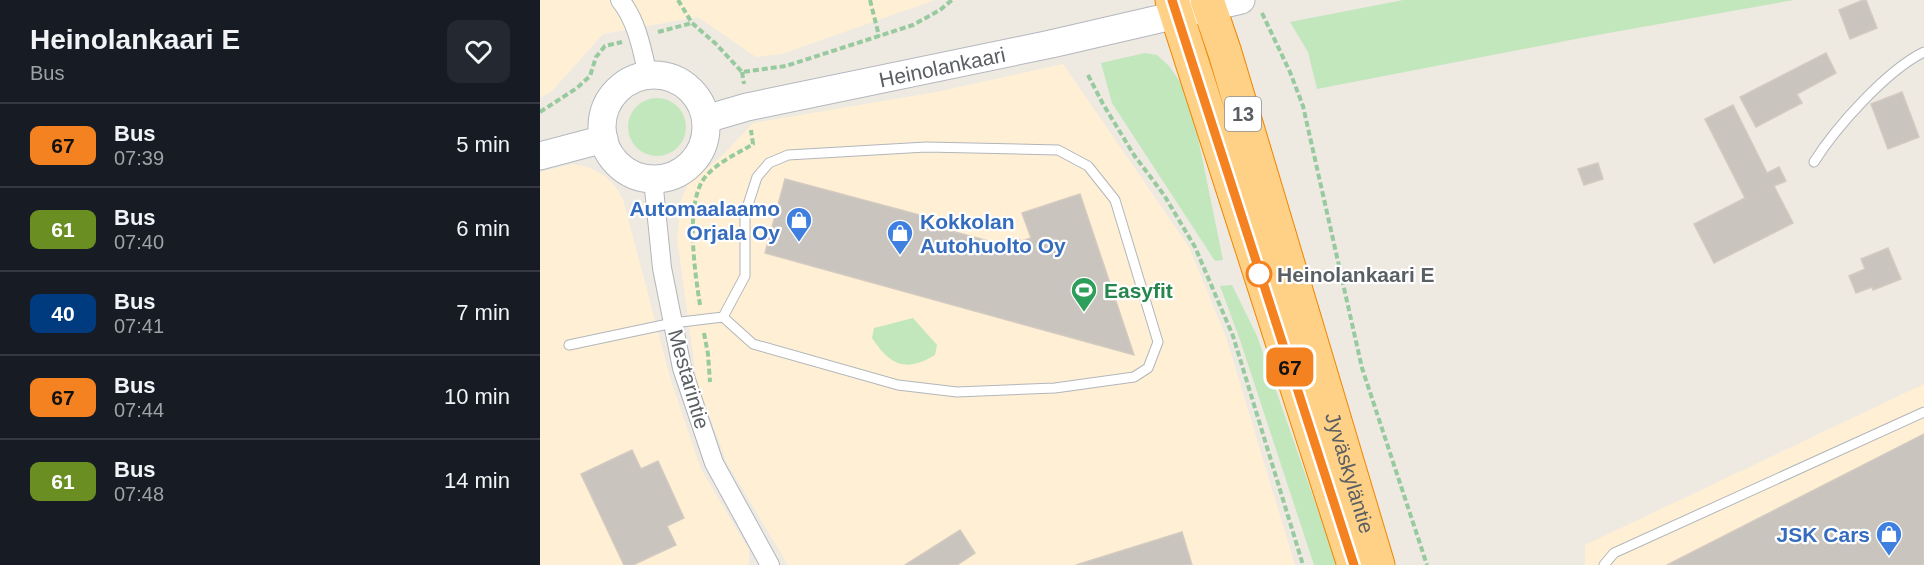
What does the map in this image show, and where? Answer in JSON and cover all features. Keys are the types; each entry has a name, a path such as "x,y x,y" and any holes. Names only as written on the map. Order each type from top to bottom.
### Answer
{"highway":[{"name":"Jyväskyläntie","path":"1208,3 1378,565"},
{"name":"Jyväskyläntie","path":"1174,7 1354,565"}],"street":[{"path":"620,0 639,37 648,76"},
{"name":"Heinolankaari","path":"706,119 747,107 1051,44 1174,7 1208,3 1250,5"},
{"path":"648,76 664,76 679,81 692,91 701,104 706,119 706,134 702,149 694,161 682,171 668,177 653,179 637,176 622,168 610,155 603,139 602,125 611,97 633,79 648,76"},
{"path":"540,156 603,139"},
{"name":"Mestarintie","path":"653,179 661,257 682,368 714,463 770,565"}],"lane":[{"path":"1814,162 1859,106 1884,81 1914,57 1924,52"},
{"path":"569,345 673,322 723,317 753,344 898,385 957,392 1054,388 1134,378 1148,368 1158,342 1115,200 1088,166 1058,150 926,147 788,155 769,163 757,177 745,214 745,276 723,317"},
{"path":"1604,565 1614,553 1924,411"}],"path":[{"path":"678,0 692,23 742,72 786,66 913,25 940,10 952,0"},
{"path":"870,0 879,36"},
{"path":"1250,5 1290,72 1302,106 1362,368 1427,565"},
{"path":"540,112 577,88 590,76 596,57 605,46"},
{"path":"1088,75 1134,154 1164,195 1195,247 1233,336 1303,565"},
{"path":"701,423 710,392 708,354 696,278 692,229 694,209 704,177 716,166 753,144"}],"shaded area":[{"path":"540,0 935,0 782,54 756,57 698,17 603,34 551,92 540,98"},
{"path":"1063,64 1189,247 1226,337 1295,565 788,565 727,463 697,383 677,239 681,200 688,183 721,157 753,123 936,92"},
{"path":"572,164 588,167 605,176 623,199 671,381 701,469 749,550 749,565 540,565 540,172"},
{"path":"1924,384 1924,565 1585,565 1585,545"}],"green space":[{"path":"1403,0 1794,0 1317,89 1308,52 1290,22"},
{"path":"1145,53 1157,55 1169,66 1183,86 1194,118 1223,260 1215,261 1112,103 1101,63"},
{"path":"657,98 668,100 678,106 684,116 686,127 684,138 678,148 668,154 657,156 646,154 636,148 630,138 628,127 630,116 636,106 646,100"},
{"path":"1232,285 1257,336 1337,565 1314,565 1220,286"},
{"path":"913,318 937,345 935,355 924,361 907,365 885,355 872,338 874,328"}],"building":[{"path":"1866,0 1877,28 1850,39 1839,10"},
{"path":"1826,53 1836,73 1797,94 1802,103 1756,127 1740,97"},
{"path":"1902,92 1919,137 1888,149 1871,104"},
{"path":"1733,105 1767,173 1779,167 1786,181 1774,186 1793,223 1714,263 1694,224 1745,198 1705,119"},
{"path":"1598,163 1603,179 1584,185 1578,169"},
{"path":"785,179 931,218 929,225 1007,246 1009,237 1022,241 1031,238 1022,213 1080,194 1134,355 765,253"},
{"path":"1888,248 1901,279 1873,290 1872,287 1856,293 1849,276 1865,269 1861,259"},
{"path":"1924,434 1924,565 1667,565"},
{"path":"632,450 641,469 658,461 684,518 667,526 676,545 633,565 624,565 581,474"},
{"path":"960,530 975,553 957,565 905,565"},
{"path":"1182,532 1192,565 1076,565"}],"bus line":[{"name":"67","path":"1172,0 1354,565"}],"place":[{"name":"Automaalaamo Orjala Oy","path":"799,243"},
{"name":"Kokkolan Autohuolto Oy","path":"900,256"},
{"name":"Heinolankaari E","path":"1259,274"},
{"name":"Easyfit","path":"1084,313"},
{"name":"JSK Cars","path":"1889,557"}]}
